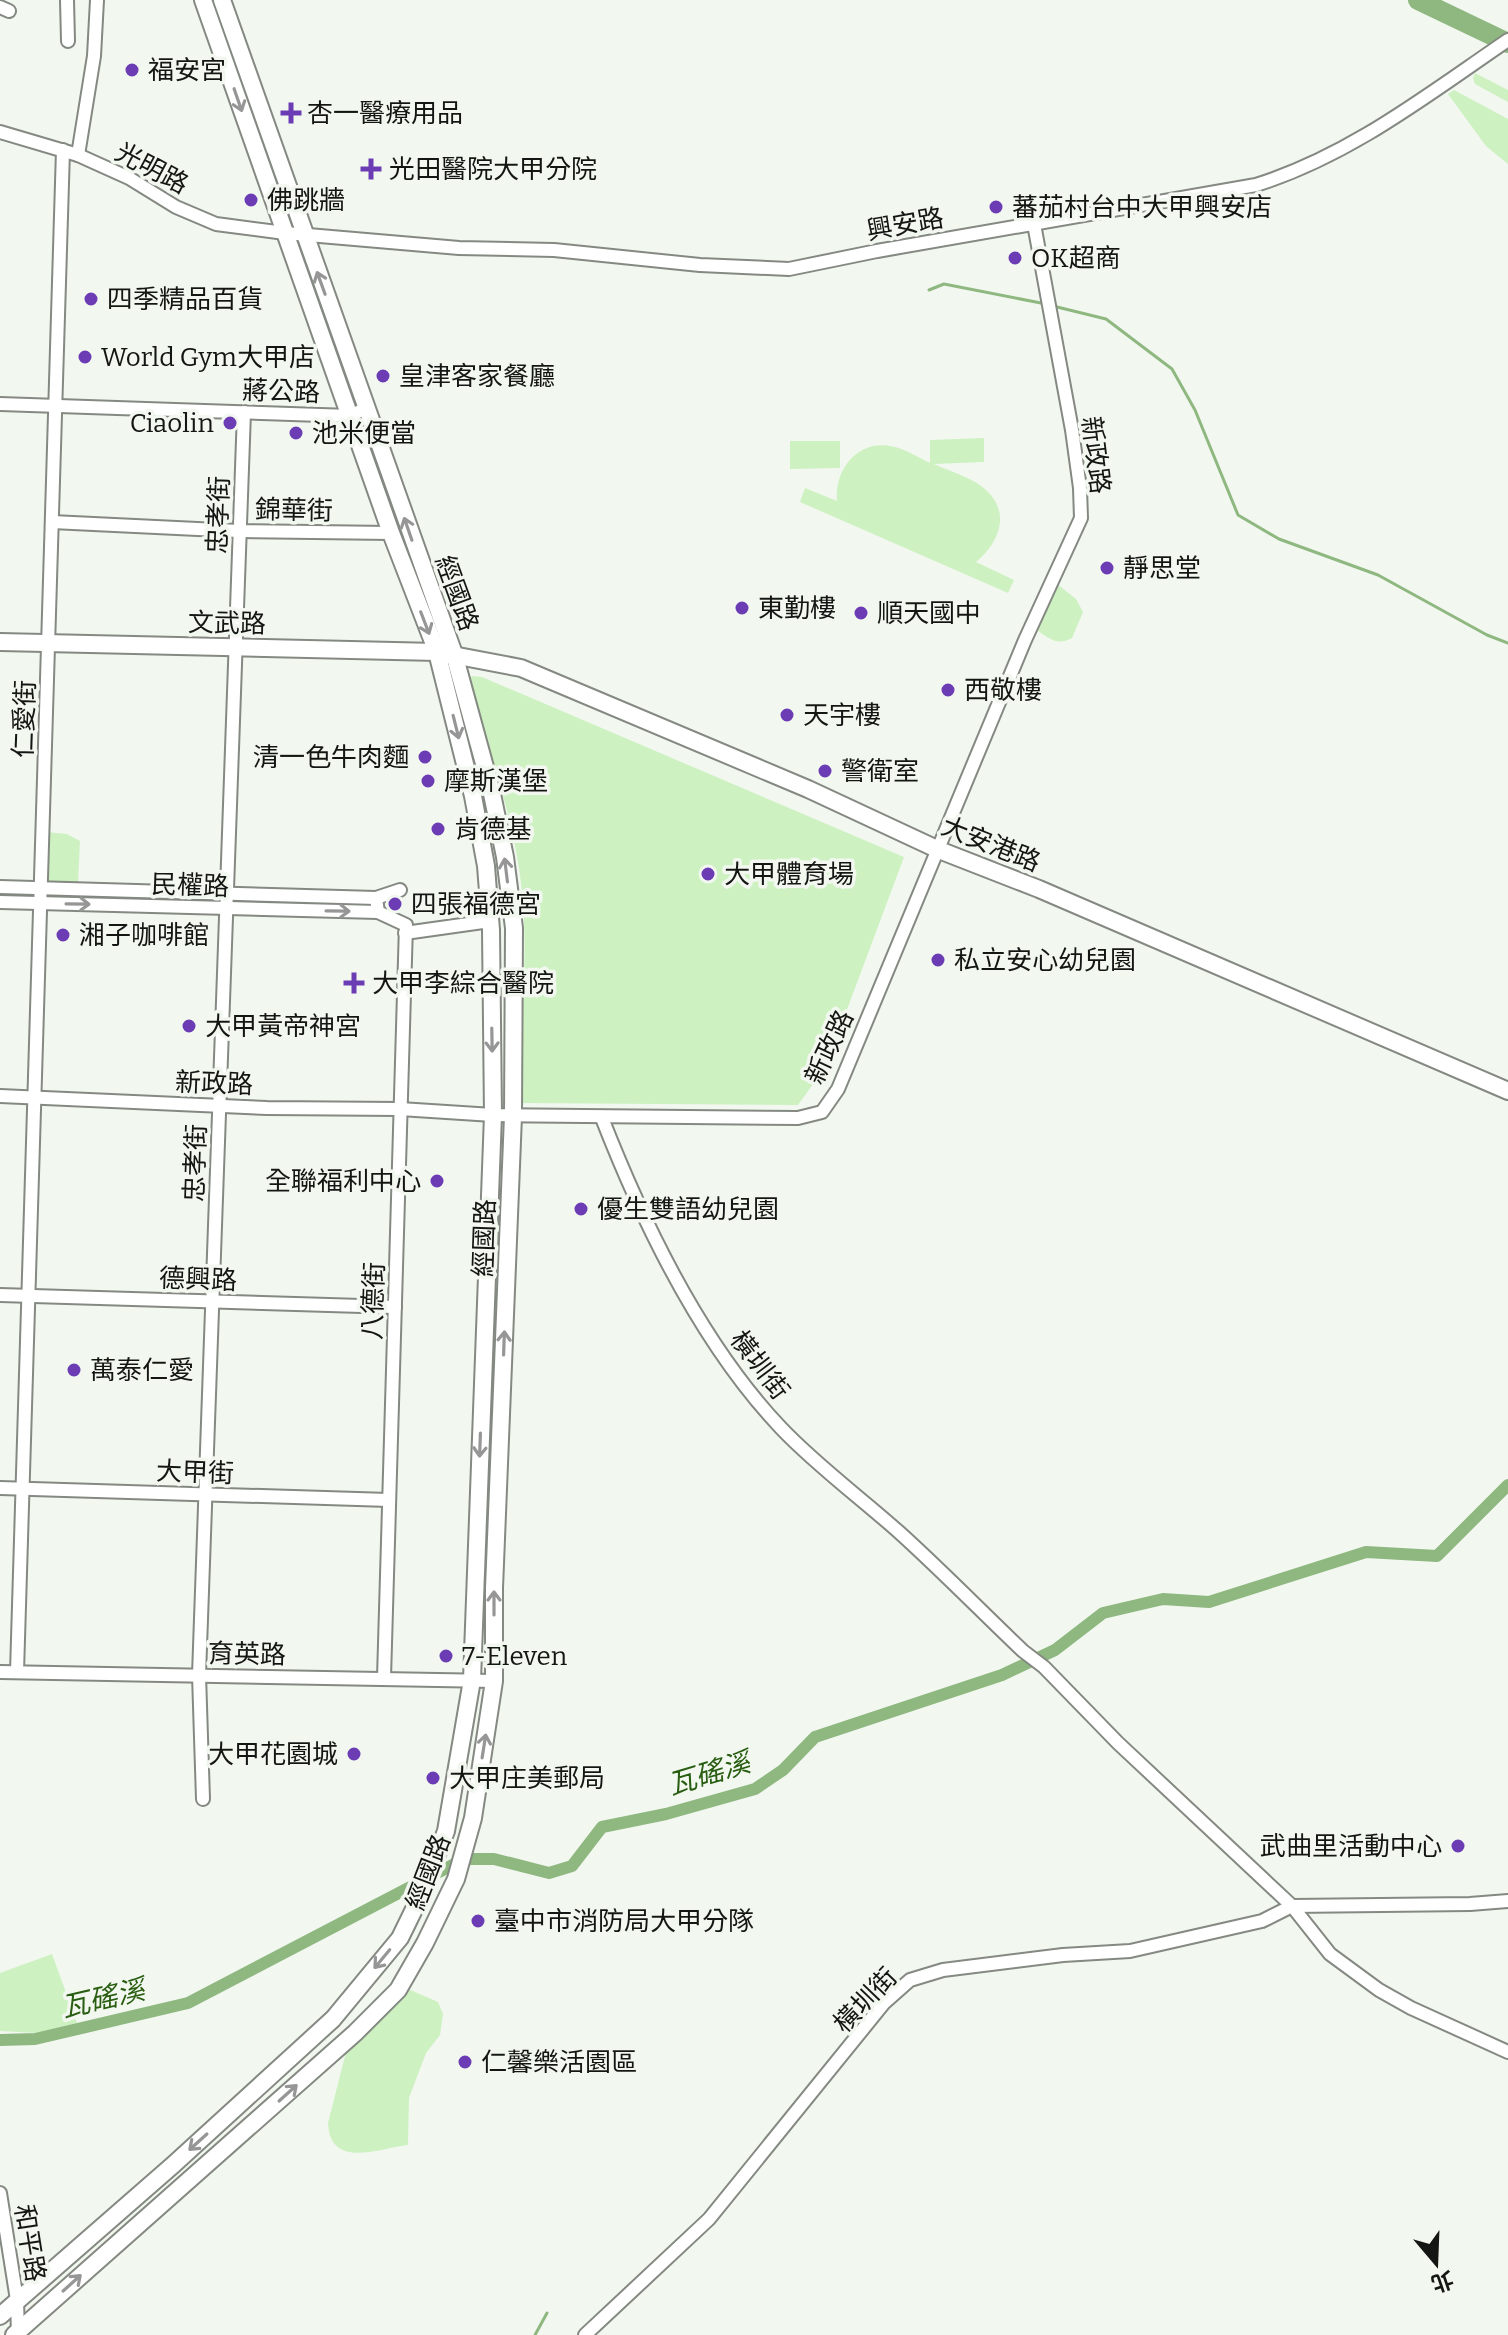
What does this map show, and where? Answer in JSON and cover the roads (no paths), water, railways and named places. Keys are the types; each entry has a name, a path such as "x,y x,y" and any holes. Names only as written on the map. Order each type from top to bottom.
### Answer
{"main road":[{"name":"經國路","path":"0,2316 173,2165 333,2019 400,1938 422,1893 448,1822 472,1680 493,1115 490,921 486,866 445,653 391,533 203,0"},
{"name":"經國路","path":"17,2334 355,2033 398,1990 456,1879 465,1850 494,1681 494,1588 513,1116 514,928 505,857 491,789 366,408 222,0"},
{"name":"文武路","path":"0,642 445,653"},
{"name":"大安港路","path":"445,653 521,668 808,789 939,850 1053,895 1508,1091"}],"street":[{"path":"67,0 68,41"},
{"path":"78,155 94,56 97,0"},
{"name":"興安路","path":"303,233 459,248 554,250 700,265 789,269 1256,185 1295,173 1380,128 1508,40"},
{"name":"光明路","path":"0,132 78,155 129,178 176,207 216,224 303,233"},
{"name":"仁愛街","path":"17,1672 63,150"},
{"name":"新政路","path":"0,1096 602,1118 798,1118 822,1112 838,1089 1025,640 1081,518 1072,430 1034,224"},
{"name":"蔣公路","path":"0,404 350,416 366,408"},
{"name":"忠孝街","path":"203,1799 199,1675 244,412"},
{"name":"錦華街","path":"52,522 239,531 391,533"},
{"name":"民權路","path":"0,887 376,898"},
{"path":"400,890 376,898 378,912 405,929 490,921"},
{"name":"民權路","path":"0,902 378,912"},
{"name":"八德街","path":"384,1678 405,929"},
{"name":"橫圳街","path":"602,1118 622,1168 694,1310 730,1366 781,1428 1044,1667 1118,1743 1292,1906"},
{"name":"德興路","path":"0,1295 395,1307"},
{"name":"大甲街","path":"0,1488 389,1500"},
{"name":"育英路","path":"0,1672 494,1681"},
{"name":"橫圳街","path":"585,2335 709,2219 884,2003 910,1980 943,1970 1063,1955 1130,1951 1262,1921 1292,1906 1508,1901"},
{"path":"1292,1906 1330,1954 1379,1990 1425,2015 1508,2052"},
{"name":"和平路","path":"0,2193 17,2300 17,2334"}],"waterway":[{"path":"1418,0 1508,43"},
{"path":"929,290 944,284 1046,304"},
{"path":"1053,306 1106,319 1172,369 1195,410 1238,515 1279,539 1378,575 1487,635 1508,643"},
{"name":"瓦磘溪","path":"0,2040 35,2039 188,2003 464,1859 494,1859 549,1873 572,1866 602,1827 666,1814 755,1789 783,1770 815,1737 1002,1675 1055,1650 1103,1613 1163,1599 1209,1602 1366,1552 1437,1556 1508,1485"},
{"path":"535,2335 547,2313"}],"place":[{"name":"福安宮","path":"132,70"},
{"name":"杏一醫療用品","path":"291,113"},
{"name":"光田醫院大甲分院","path":"371,169"},
{"name":"佛跳牆","path":"251,200"},
{"name":"蕃茄村台中大甲興安店","path":"996,207"},
{"name":"OK超商","path":"1015,258"},
{"name":"四季精品百貨","path":"91,299"},
{"name":"World Gym大甲店","path":"85,357"},
{"name":"皇津客家餐廳","path":"383,376"},
{"name":"Ciaolin","path":"230,423"},
{"name":"池米便當","path":"296,433"},
{"name":"靜思堂","path":"1107,568"},
{"name":"東勤樓","path":"742,608"},
{"name":"順天國中","path":"861,613"},
{"name":"西敬樓","path":"948,690"},
{"name":"天宇樓","path":"787,715"},
{"name":"清一色牛肉麵","path":"425,757"},
{"name":"警衛室","path":"825,771"},
{"name":"摩斯漢堡","path":"428,781"},
{"name":"肯德基","path":"438,829"},
{"name":"大甲體育場","path":"708,874"},
{"name":"四張福德宮","path":"395,904"},
{"name":"湘子咖啡館","path":"63,935"},
{"name":"私立安心幼兒園","path":"938,960"},
{"name":"大甲李綜合醫院","path":"354,983"},
{"name":"大甲黃帝神宮","path":"189,1026"},
{"name":"全聯福利中心","path":"437,1181"},
{"name":"優生雙語幼兒園","path":"581,1209"},
{"name":"萬泰仁愛","path":"74,1370"},
{"name":"7-Eleven","path":"446,1656"},
{"name":"大甲花園城","path":"354,1754"},
{"name":"大甲庄美郵局","path":"433,1778"},
{"name":"武曲里活動中心","path":"1458,1846"},
{"name":"臺中市消防局大甲分隊","path":"478,1921"},
{"name":"仁馨樂活園區","path":"465,2062"}]}
